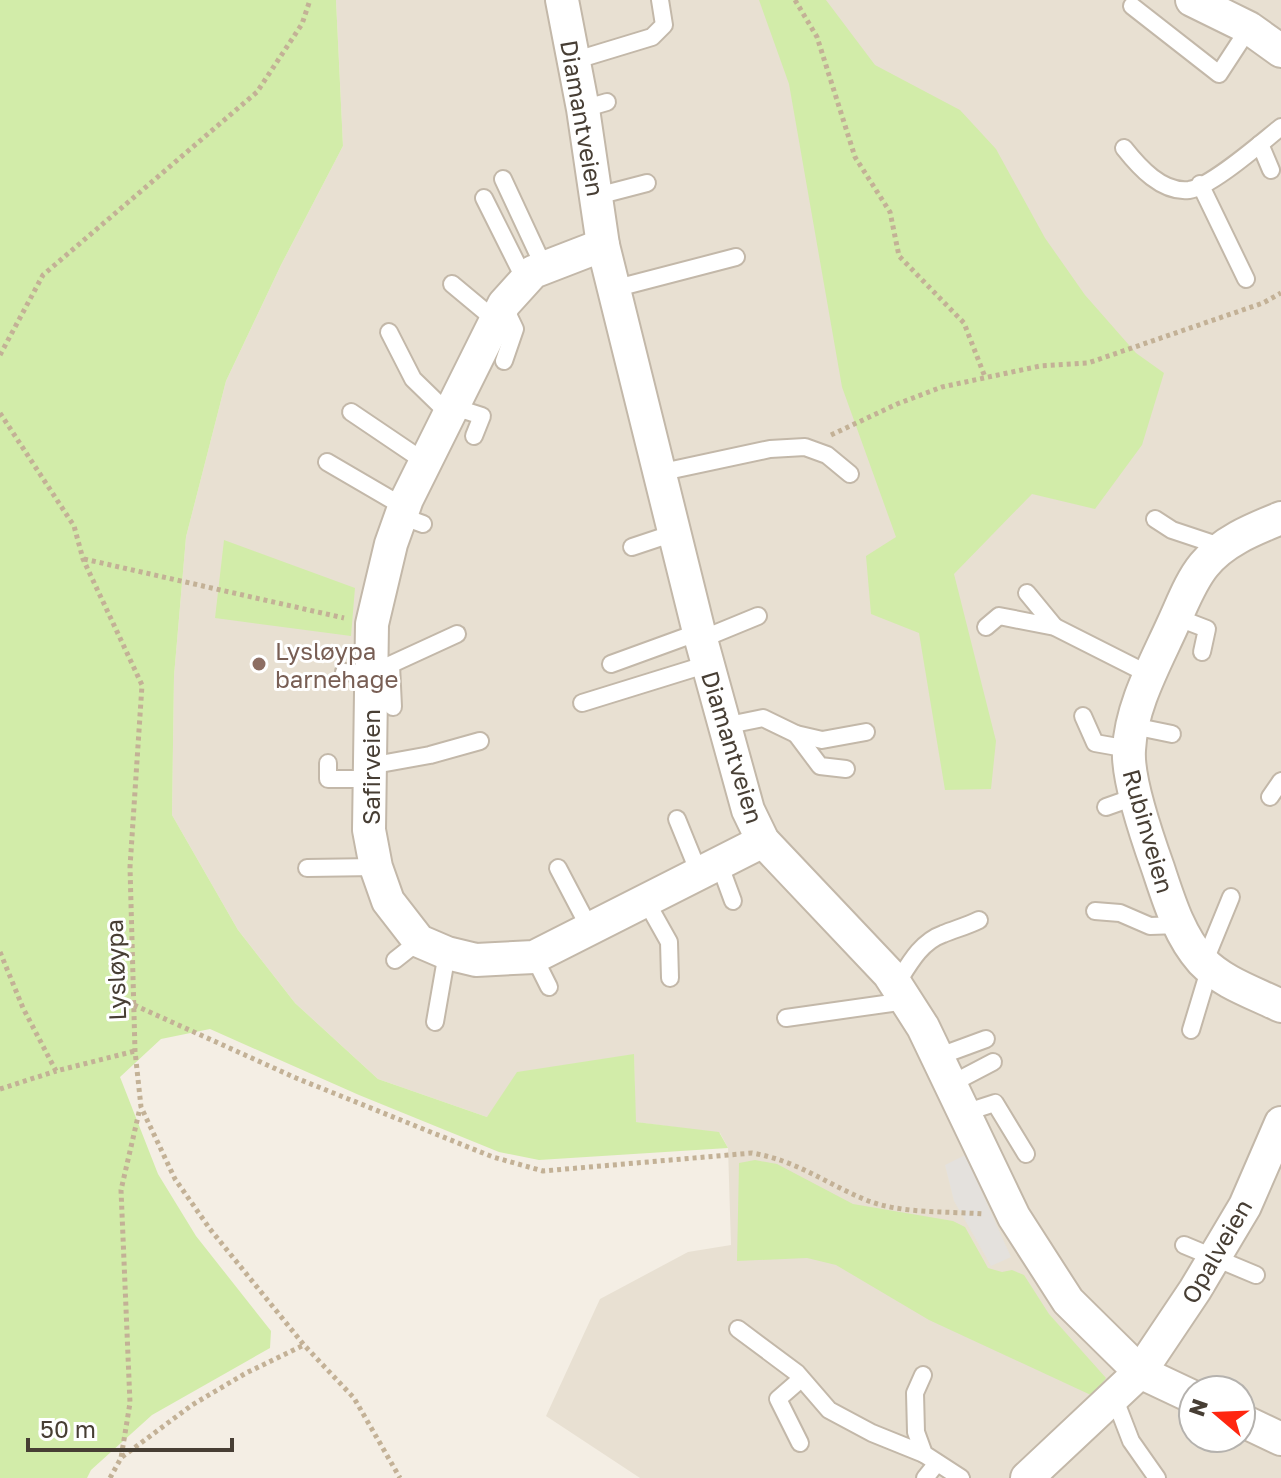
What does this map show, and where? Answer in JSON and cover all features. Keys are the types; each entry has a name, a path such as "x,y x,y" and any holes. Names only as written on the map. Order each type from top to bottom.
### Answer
{"street":[{"name":"Diamantveien","path":"562,0 573,61 595,105 597,196 613,289 658,473 748,810 763,841 901,993 923,1027 1014,1217 1068,1301 1140,1372 1177,1389"},
{"path":"1192,0 1249,28 1281,51"},
{"name":"Safirveien","path":"421,951 388,901 376,867 369,830 368,670 372,624 391,544 410,515 425,462 499,312 534,273 603,245"},
{"name":"Rubinveien","path":"1281,518 1241,535 1205,564 1176,617 1150,675 1131,738 1129,763 1147,837 1186,941 1207,965 1225,979 1281,1006"},
{"path":"421,951 476,960 534,957 763,841"},
{"name":"Opalveien","path":"1027,1478 1140,1372 1245,1206 1281,1123"},
{"path":"1257,1428 1281,1439"}],"lane":[{"path":"545,0 554,0"},
{"path":"573,61 652,37 664,25 660,0"},
{"path":"1132,6 1219,74 1249,28"},
{"path":"1124,148 1136,164 1162,185 1190,190 1224,172 1281,127"},
{"path":"1260,144 1271,170"},
{"path":"503,179 534,273"},
{"path":"597,196 647,183"},
{"path":"1200,184 1246,279"},
{"path":"484,198 534,273"},
{"path":"613,289 736,257"},
{"path":"452,284 499,312 515,329 504,361"},
{"path":"389,332 413,379 450,410 482,416 474,436"},
{"path":"351,412 425,462"},
{"path":"658,473 770,449 805,447 827,455 850,474"},
{"path":"327,462 410,515"},
{"path":"1155,519 1172,530 1225,548"},
{"path":"632,547 674,533"},
{"path":"1027,593 1055,627"},
{"path":"582,703 758,616"},
{"path":"986,627 999,616 1055,627 1150,675"},
{"path":"1176,617 1207,629 1202,652"},
{"path":"393,707 368,670 457,634"},
{"path":"611,664 703,645"},
{"path":"1083,716 1095,743 1172,734"},
{"path":"724,726 763,718 796,734 822,740 866,732"},
{"path":"796,734 820,766 846,769"},
{"path":"328,763 328,779 369,772 480,741"},
{"path":"1270,797 1281,781"},
{"path":"1106,807 1137,796"},
{"path":"677,819 733,901"},
{"path":"307,868 376,867"},
{"path":"558,868 590,929"},
{"path":"1191,1030 1207,965 1231,897"},
{"path":"646,901 669,942 670,978"},
{"path":"1095,911 1120,913 1150,926 1179,925"},
{"path":"786,1018 901,993 917,952 939,935 979,920"},
{"path":"421,951 435,1022"},
{"path":"534,957 549,987"},
{"path":"944,1070 986,1039"},
{"path":"944,1070 993,1062"},
{"path":"964,1113 995,1103 1026,1154"},
{"path":"1184,1245 1256,1275"},
{"path":"738,1329 801,1379 829,1410 930,1458 961,1478"},
{"path":"923,1375 915,1393 916,1432 930,1458 925,1478"},
{"path":"800,1443 778,1399 801,1379"},
{"path":"1114,1397 1131,1441 1157,1478"}],"path":[{"path":"0,355 43,275 257,92 302,24 310,0"},
{"path":"795,0 817,37 855,157 890,212 899,256 964,323 985,377"},
{"path":"805,447 897,404 942,387 1040,366 1088,363 1263,303 1281,293"},
{"name":"Lysløypa","path":"0,413 74,526 83,559 142,685 130,867 135,1051 141,1107 175,1179 210,1229 304,1345 354,1398 400,1478"},
{"path":"83,559 372,624"},
{"path":"0,952 23,1008 56,1071"},
{"path":"134,1005 296,1078 493,1157 543,1171 752,1153 780,1158 869,1201 910,1208 1014,1217"},
{"path":"0,1089 135,1051"},
{"path":"110,1478 121,1458 130,1403 121,1190 141,1107"},
{"path":"121,1458 192,1405 246,1373 304,1345"}],"shaded area":[{"path":"336,0 1281,0 1281,1478 640,1478 546,1416 600,1299 688,1252 731,1245 728,1148 720,1133 635,1122 634,1055 487,1117 378,1079 295,1003 238,930 172,815 174,676 186,537 226,381 281,265 343,146"},
{"path":"965,1155 1011,1257 991,1266 954,1201 945,1165"}],"green space":[{"path":"0,0 336,0 343,146 281,265 226,381 186,537 174,676 172,815 238,930 295,1003 378,1079 487,1117 517,1072 634,1054 636,1122 719,1132 728,1148 539,1160 499,1152 210,1029 161,1039 120,1077 158,1174 196,1236 271,1331 270,1348 152,1415 91,1470 87,1478 0,1478"},
{"path":"759,0 826,0 875,65 960,110 996,149 1045,238 1085,295 1136,353 1164,373 1142,445 1095,509 1032,494 954,574 996,741 991,789 945,790 919,633 871,614 866,556 896,537 842,387 789,84"},
{"path":"224,540 355,588 351,636 215,618"},
{"path":"755,1160 777,1164 853,1204 953,1221 965,1227 988,1268 1002,1272 1012,1270 1024,1275 1049,1314 1106,1378 1093,1396 929,1320 836,1265 807,1258 737,1261 739,1163"}],"place":[{"name":"Lysløypa barnehage","path":"259,664"}]}
